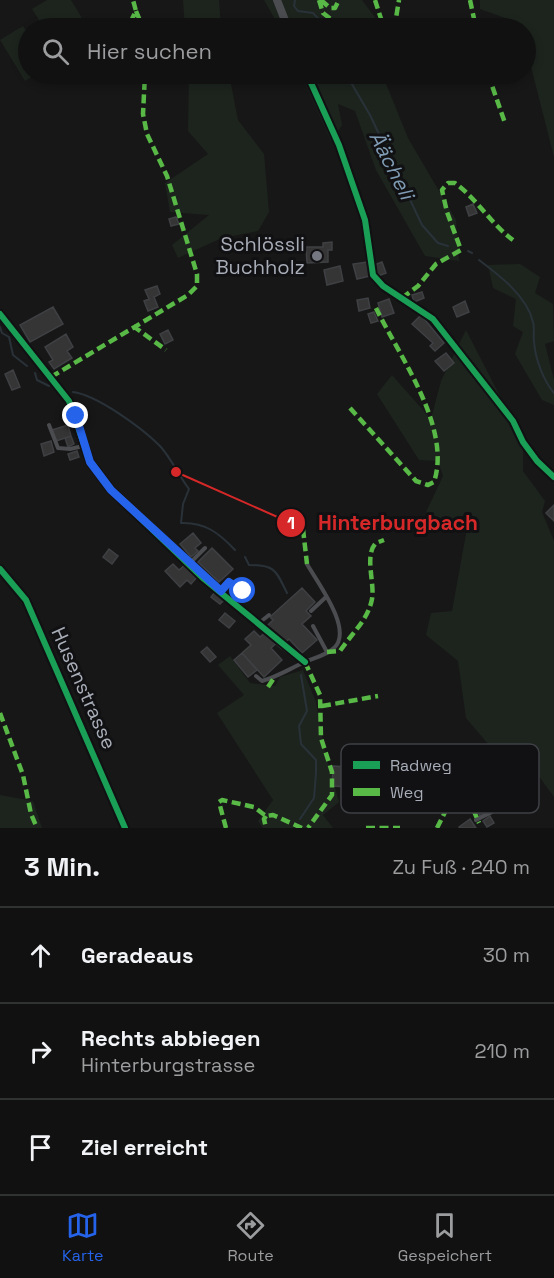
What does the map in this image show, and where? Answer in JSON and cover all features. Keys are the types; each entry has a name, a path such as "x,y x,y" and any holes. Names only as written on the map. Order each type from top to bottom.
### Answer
{"street":[{"path":"277,0 284,18"},
{"path":"312,84 339,145 365,220 373,275 383,286 433,319 513,421 523,442 537,461 554,477"},
{"path":"0,314 69,401 90,462 111,490 266,629"},
{"name":"Husenstrasse","path":"0,569 17,587 32,612 125,828"},
{"path":"280,643 305,662"}],"lane":[{"path":"49,425 58,448 69,449 83,446"},
{"path":"190,563 205,548"},
{"path":"256,676 262,681 274,678 335,647 341,631 326,597 307,564"},
{"path":"221,591 229,582 243,591"},
{"path":"310,611 326,597"},
{"path":"259,623 269,615"},
{"path":"313,626 327,652"},
{"path":"476,820 490,813"}],"shaded area":[{"path":"47,0 71,0 82,18 38,18 32,9"},
{"path":"183,0 219,0 220,18 184,18"},
{"path":"264,0 362,0 376,18 274,18"},
{"path":"480,0 554,0 554,157 535,84 536,18 505,18 480,9"},
{"path":"18,29 18,70 0,40"},
{"path":"189,84 231,84 238,120 264,154 269,212 258,231 222,238 178,258 172,245 209,215 170,212 165,183 208,154 188,131"},
{"path":"305,84 386,84 408,138 456,220 459,261 425,256 376,170 355,111 338,104 342,125 331,141"},
{"path":"520,264 540,277 535,293 553,304 554,341 545,344 554,380 554,405 542,400 515,354 523,332 513,326 516,299 493,288 488,265"},
{"path":"466,330 507,410 523,451 523,471 545,501 542,512 554,541 554,797 539,776 539,744 488,744 466,718 458,661 426,635 431,613 452,611 470,512 439,528 426,512 443,476 438,461 419,460 377,394 392,375 431,419 441,381"},
{"path":"230,656 250,683 275,686 280,677 303,670 316,702 325,753 339,802 323,815 333,828 263,828 258,821 273,800 217,713 244,695 218,665"},
{"path":"0,795 33,801 42,828 0,828"}],"building":[{"path":"473,204 477,213 469,216 466,207"},
{"path":"176,217 179,224 171,226 169,219"},
{"name":"Schlössli Buchholz","path":"332,242 332,250 328,250 328,262 307,263 306,247 323,247 323,243"},
{"path":"367,262 370,276 357,279 353,264"},
{"path":"382,262 386,273 378,276 374,265"},
{"path":"340,266 343,281 327,285 324,270"},
{"path":"157,286 160,294 154,297 158,307 148,311 144,301 149,299 145,290"},
{"path":"422,292 424,298 414,302 412,295"},
{"path":"368,298 370,308 359,311 357,300"},
{"path":"389,299 394,313 382,317 378,303"},
{"path":"465,301 469,312 457,317 453,307"},
{"path":"53,307 63,324 30,342 20,325"},
{"path":"374,312 378,321 371,323 368,314"},
{"path":"421,315 444,343 435,351 430,346 433,343 412,324"},
{"path":"168,330 173,340 165,344 160,334"},
{"path":"66,334 73,347 67,351 72,358 54,369 49,362 53,360 45,347"},
{"path":"446,353 454,363 444,371 435,361"},
{"path":"13,370 20,387 12,390 5,374"},
{"path":"68,425 71,436 56,441 52,430"},
{"path":"71,436 74,444 68,447 65,438"},
{"path":"51,441 54,452 44,456 41,444"},
{"path":"77,451 79,457 70,460 68,454"},
{"path":"554,505 554,521 546,513"},
{"path":"193,533 201,543 195,548 198,551 191,557 180,544"},
{"path":"212,548 233,569 219,582 198,562"},
{"path":"109,549 118,556 112,564 103,557"},
{"path":"173,564 179,570 185,565 197,577 191,584 187,580 180,587 165,571"},
{"path":"302,588 315,602 306,611 311,616 302,624 317,640 302,653 289,639 285,643 281,639 271,648 282,660 264,677 242,653 251,645 245,639 254,631 260,637 270,628 267,626 273,620 270,617"},
{"path":"215,592 224,600 220,604 211,597"},
{"path":"225,613 235,621 229,628 219,620"},
{"path":"207,647 216,657 210,662 201,652"},
{"path":"242,653 257,670 248,677 234,660"},
{"path":"333,766 341,767 341,787 332,786"},
{"path":"490,816 494,823 487,827 483,821"},
{"path":"470,819 476,828 459,827"}],"waterway":[{"name":"Äächeli","path":"295,0 294,6 298,11 313,13 318,18"},
{"name":"Äächeli","path":"352,84 370,115 422,225 438,243 448,246"},
{"name":"Äächeli","path":"468,251 472,253"},
{"name":"Äächeli","path":"479,260 495,272 525,303 534,324 538,361 546,382 554,393"},
{"path":"0,327 2,333 9,337 13,355 27,366"},
{"path":"35,373 37,380 49,386"},
{"path":"73,392 83,394 106,406 142,430 160,446 189,489 183,504 181,523 197,524 211,530 235,550"},
{"path":"245,557 249,565 265,566 274,571 287,593"},
{"path":"300,819 314,798 316,773 316,760 301,744 299,726 307,711 301,675"}],"tunnel":[{"path":"266,629 280,643"}],"marked path":[{"path":"132,18 136,11 133,0"},
{"path":"319,0 323,13 329,18"},
{"path":"321,0 330,8 335,8 339,0"},
{"path":"375,0 381,18"},
{"path":"396,18 399,0"},
{"path":"470,0 474,18"},
{"path":"136,11 139,18"},
{"path":"51,377 188,295 197,286 197,274 167,176 147,134 143,114 144,84"},
{"path":"491,84 505,123"},
{"path":"402,298 418,286 436,264 461,250 447,212 442,190 448,183 455,183 471,197 513,240"},
{"path":"350,408 416,481 428,485 434,482 438,461 436,438 430,415 376,308"},
{"path":"133,326 166,350"},
{"path":"303,529 307,564"},
{"path":"327,652 340,651 367,613 373,592 371,555 376,543 384,540"},
{"path":"305,662 320,695 321,738 332,772 332,795 308,828"},
{"path":"268,687 274,678"},
{"path":"322,706 378,696"},
{"path":"0,713 23,775 31,814 37,828"},
{"path":"226,828 219,802 222,800 254,807 266,816 273,815 302,828"},
{"path":"437,828 444,813"},
{"path":"475,813 479,823"},
{"path":"266,816 264,819 266,828"},
{"path":"366,828 400,828"}],"cycle path":[{"path":"312,84 339,145 365,220 373,275 383,286 433,319 513,421 523,442 537,461 554,477"},
{"path":"0,314 69,401 90,462 111,490 204,579 305,662"},
{"path":"0,569 26,600 125,828"}],"place":[{"name":"Schlössli Buchholz","path":"317,256"},
{"name":"Hinterburgbach","path":"176,472"}],"route":[{"path":"76,416 83,446 90,462 111,490 179,552 204,579 221,591 229,582 243,591"}]}
